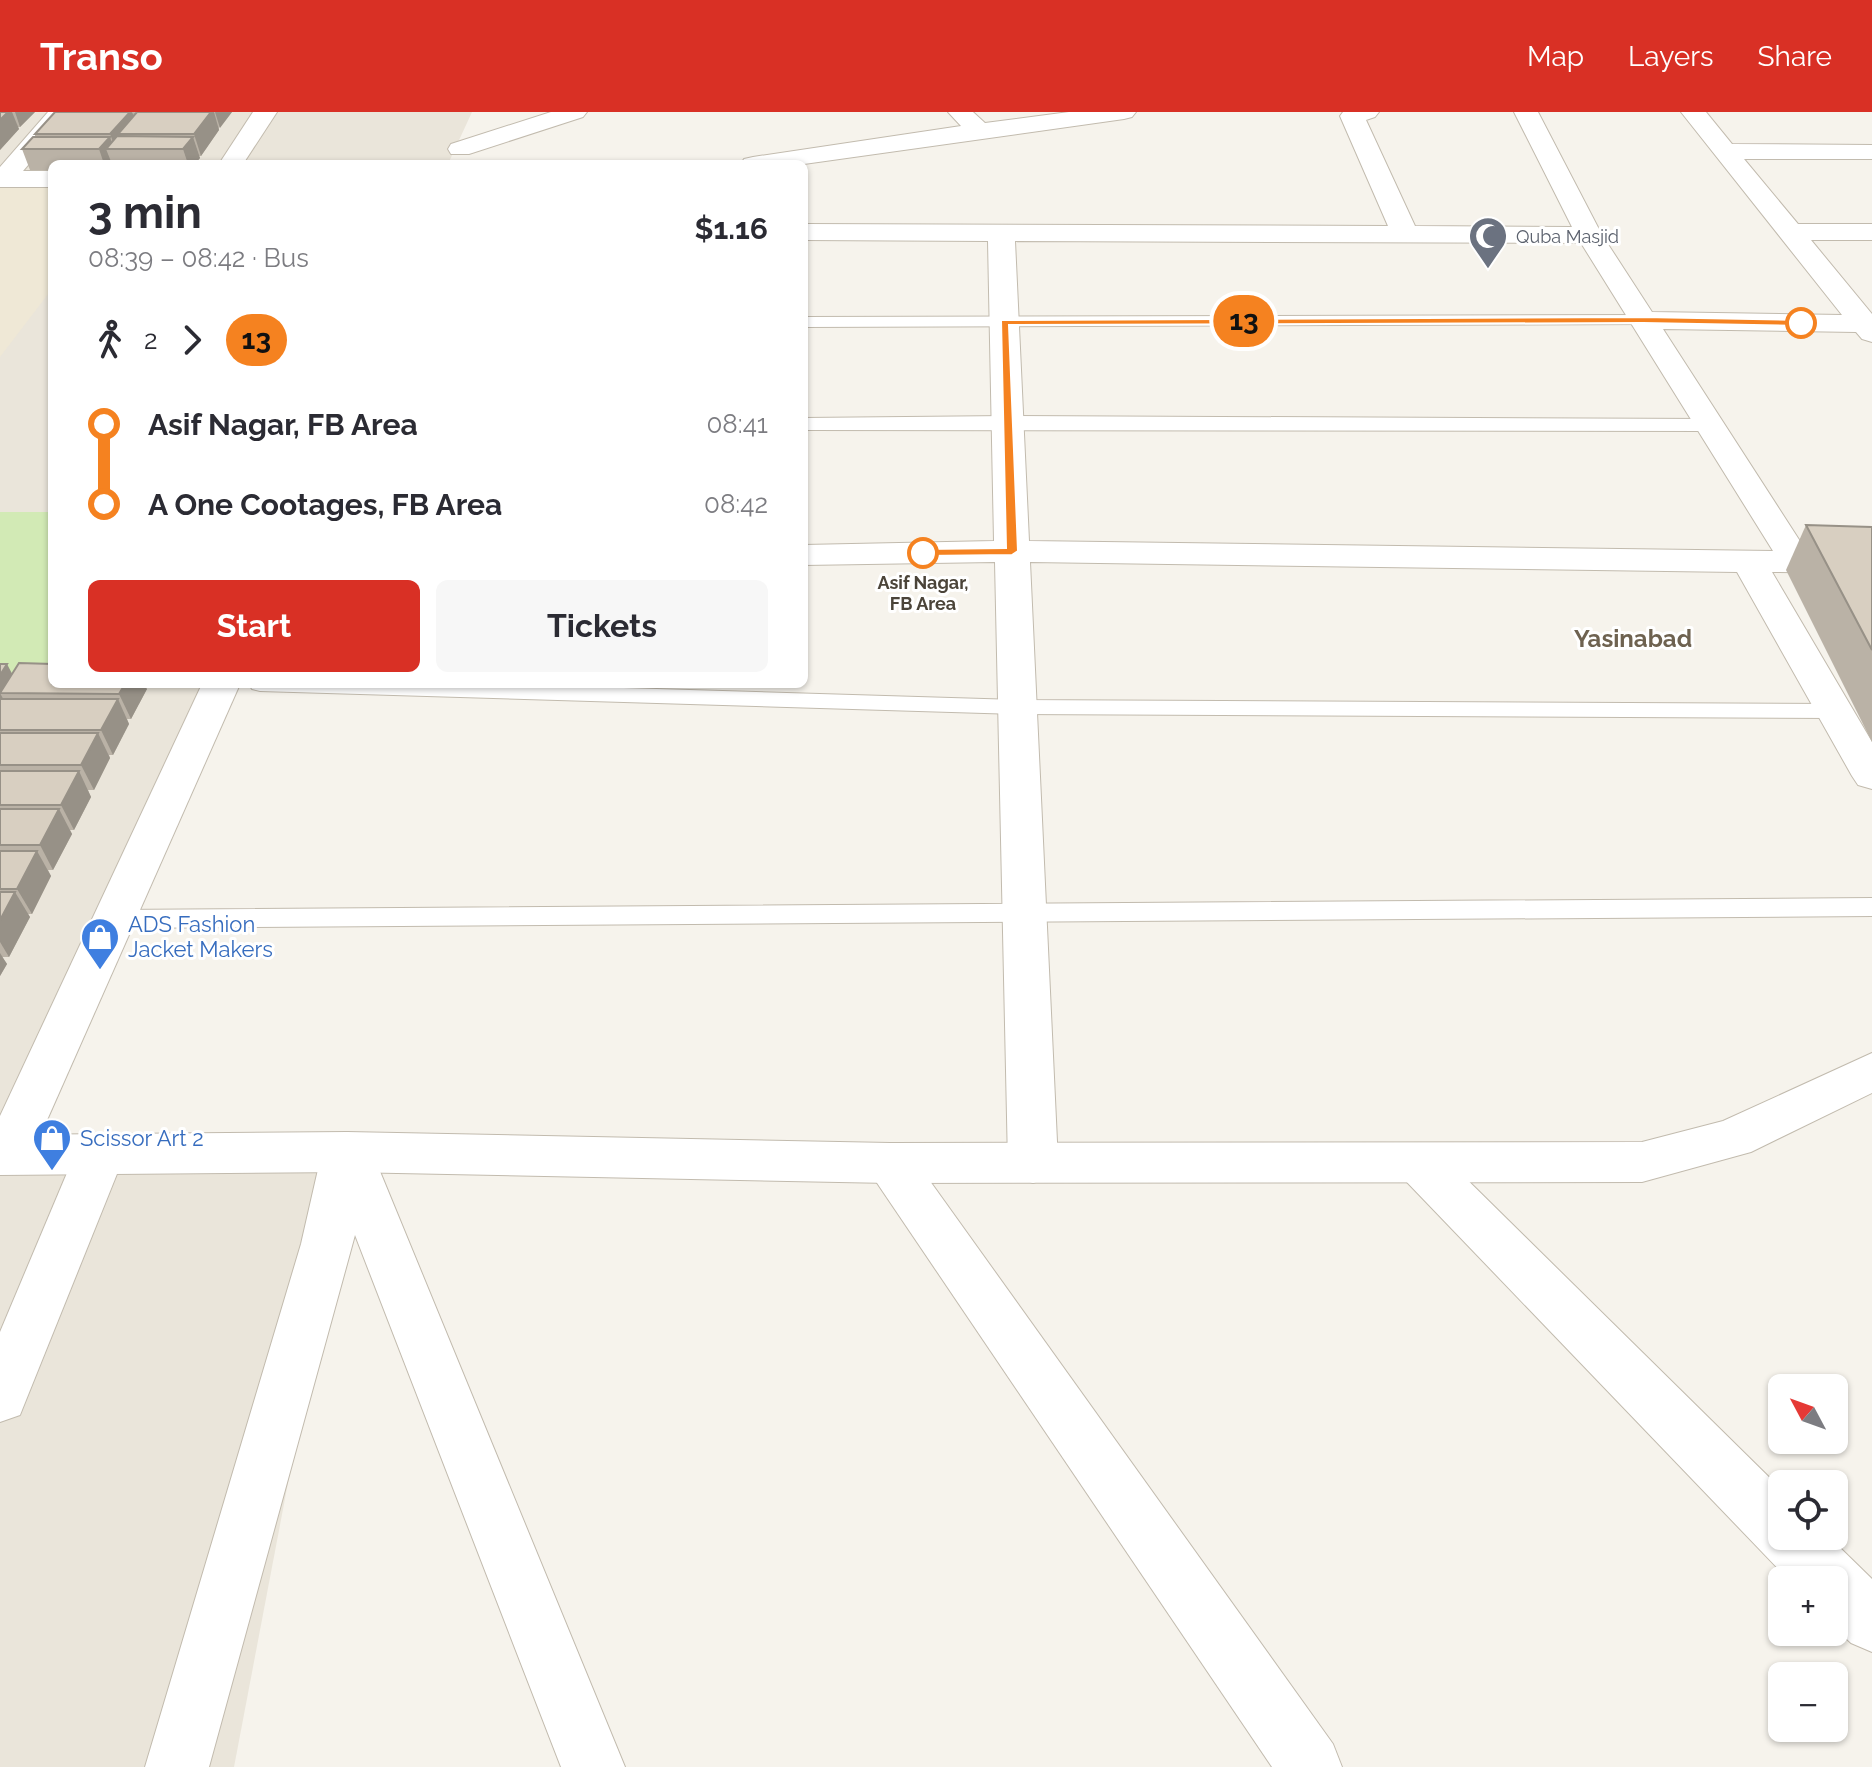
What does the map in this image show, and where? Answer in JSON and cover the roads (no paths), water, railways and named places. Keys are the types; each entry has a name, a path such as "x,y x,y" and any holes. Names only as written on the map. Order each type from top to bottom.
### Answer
{"street":[{"path":"1,179 61,112"},
{"path":"234,160 265,112"},
{"path":"458,156 575,112"},
{"path":"960,112 979,131"},
{"path":"780,160 1116,112"},
{"path":"1367,112 1352,116 1405,234"},
{"path":"1526,112 1589,235 1796,561"},
{"path":"1693,112 1870,327"},
{"path":"458,156 472,124"},
{"path":"1725,151 1872,152"},
{"path":"1,179 48,179"},
{"path":"808,232 1589,235"},
{"path":"1791,232 1872,232"},
{"path":"1001,233 1033,1163"},
{"path":"1643,320 1870,327"},
{"path":"808,555 1012,551 1872,563"},
{"path":"1748,560 1872,776"},
{"path":"219,688 4,1154 347,1152 890,1163 1642,1162 1734,1138 1868,1080"},
{"path":"177,1767 327,1244 347,1152"},
{"path":"347,1152 593,1767"},
{"path":"0,1397 100,1154"},
{"path":"890,1163 1310,1767"},
{"path":"1419,1163 1768,1517"},
{"path":"1801,1550 1816,1566"},
{"path":"1848,1598 1872,1622"}],"lane":[{"path":"808,322 1643,320"},
{"path":"808,424 1710,425"},
{"path":"392,688 1017,707 1835,711"},
{"path":"114,919 1872,907"}],"place":[{"name":"Quba Masjid","path":"1488,270"},
{"name":"Asif Nagar, FB Area","path":"923,553"},
{"name":"ADS Fashion Jacket Makers","path":"100,971"},
{"name":"Scissor Art 2","path":"52,1172"}],"district":[{"name":"Yasinabad","path":"1633,638"}]}
